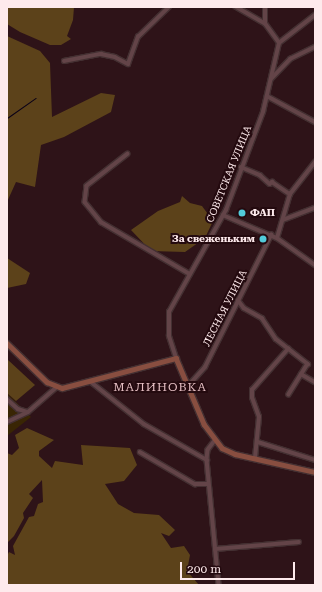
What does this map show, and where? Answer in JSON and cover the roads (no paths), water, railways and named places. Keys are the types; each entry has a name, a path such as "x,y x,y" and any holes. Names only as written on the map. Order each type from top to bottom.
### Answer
{"street":[{"path":"64,61 101,54 115,57 128,64 138,37 168,7"},
{"path":"236,7 265,24 279,43 315,16"},
{"path":"265,7 265,24"},
{"name":"СОВЕТСКАЯ УЛИЦА","path":"176,358 168,336 169,312 223,215 267,96 279,43"},
{"path":"270,80 290,59 315,47"},
{"path":"267,96 315,122"},
{"path":"128,154 87,186 85,202 101,222 190,274"},
{"path":"277,238 284,220 290,194 315,162"},
{"path":"241,167 260,175 270,184 272,182 290,194"},
{"path":"284,220 315,208"},
{"path":"223,215 277,238 315,265"},
{"name":"ЛЕСНАЯ УЛИЦА","path":"188,385 205,367 271,235"},
{"path":"238,300 244,308 262,318 272,334 288,349 308,364 289,394"},
{"path":"7,343 47,382 57,387"},
{"path":"255,458 258,442 259,417 252,398 252,390 288,349"},
{"path":"7,422 28,412 57,387 90,381 176,358 204,424 215,441 235,454 315,472"},
{"path":"301,374 315,382"},
{"path":"90,381 144,424 207,460"},
{"path":"7,400 18,409 28,412"},
{"path":"215,441 208,450 207,460 208,484 219,585"},
{"path":"258,442 315,460"},
{"path":"140,452 195,484 208,484"},
{"path":"215,549 299,542"}],"waterway":[{"path":"7,118 36,98"}],"place":[{"name":"ФАП","path":"242,213"},
{"name":"За свеженьким","path":"263,239"}],"district":[{"name":"МАЛИНОВКА","path":"160,388"}]}
